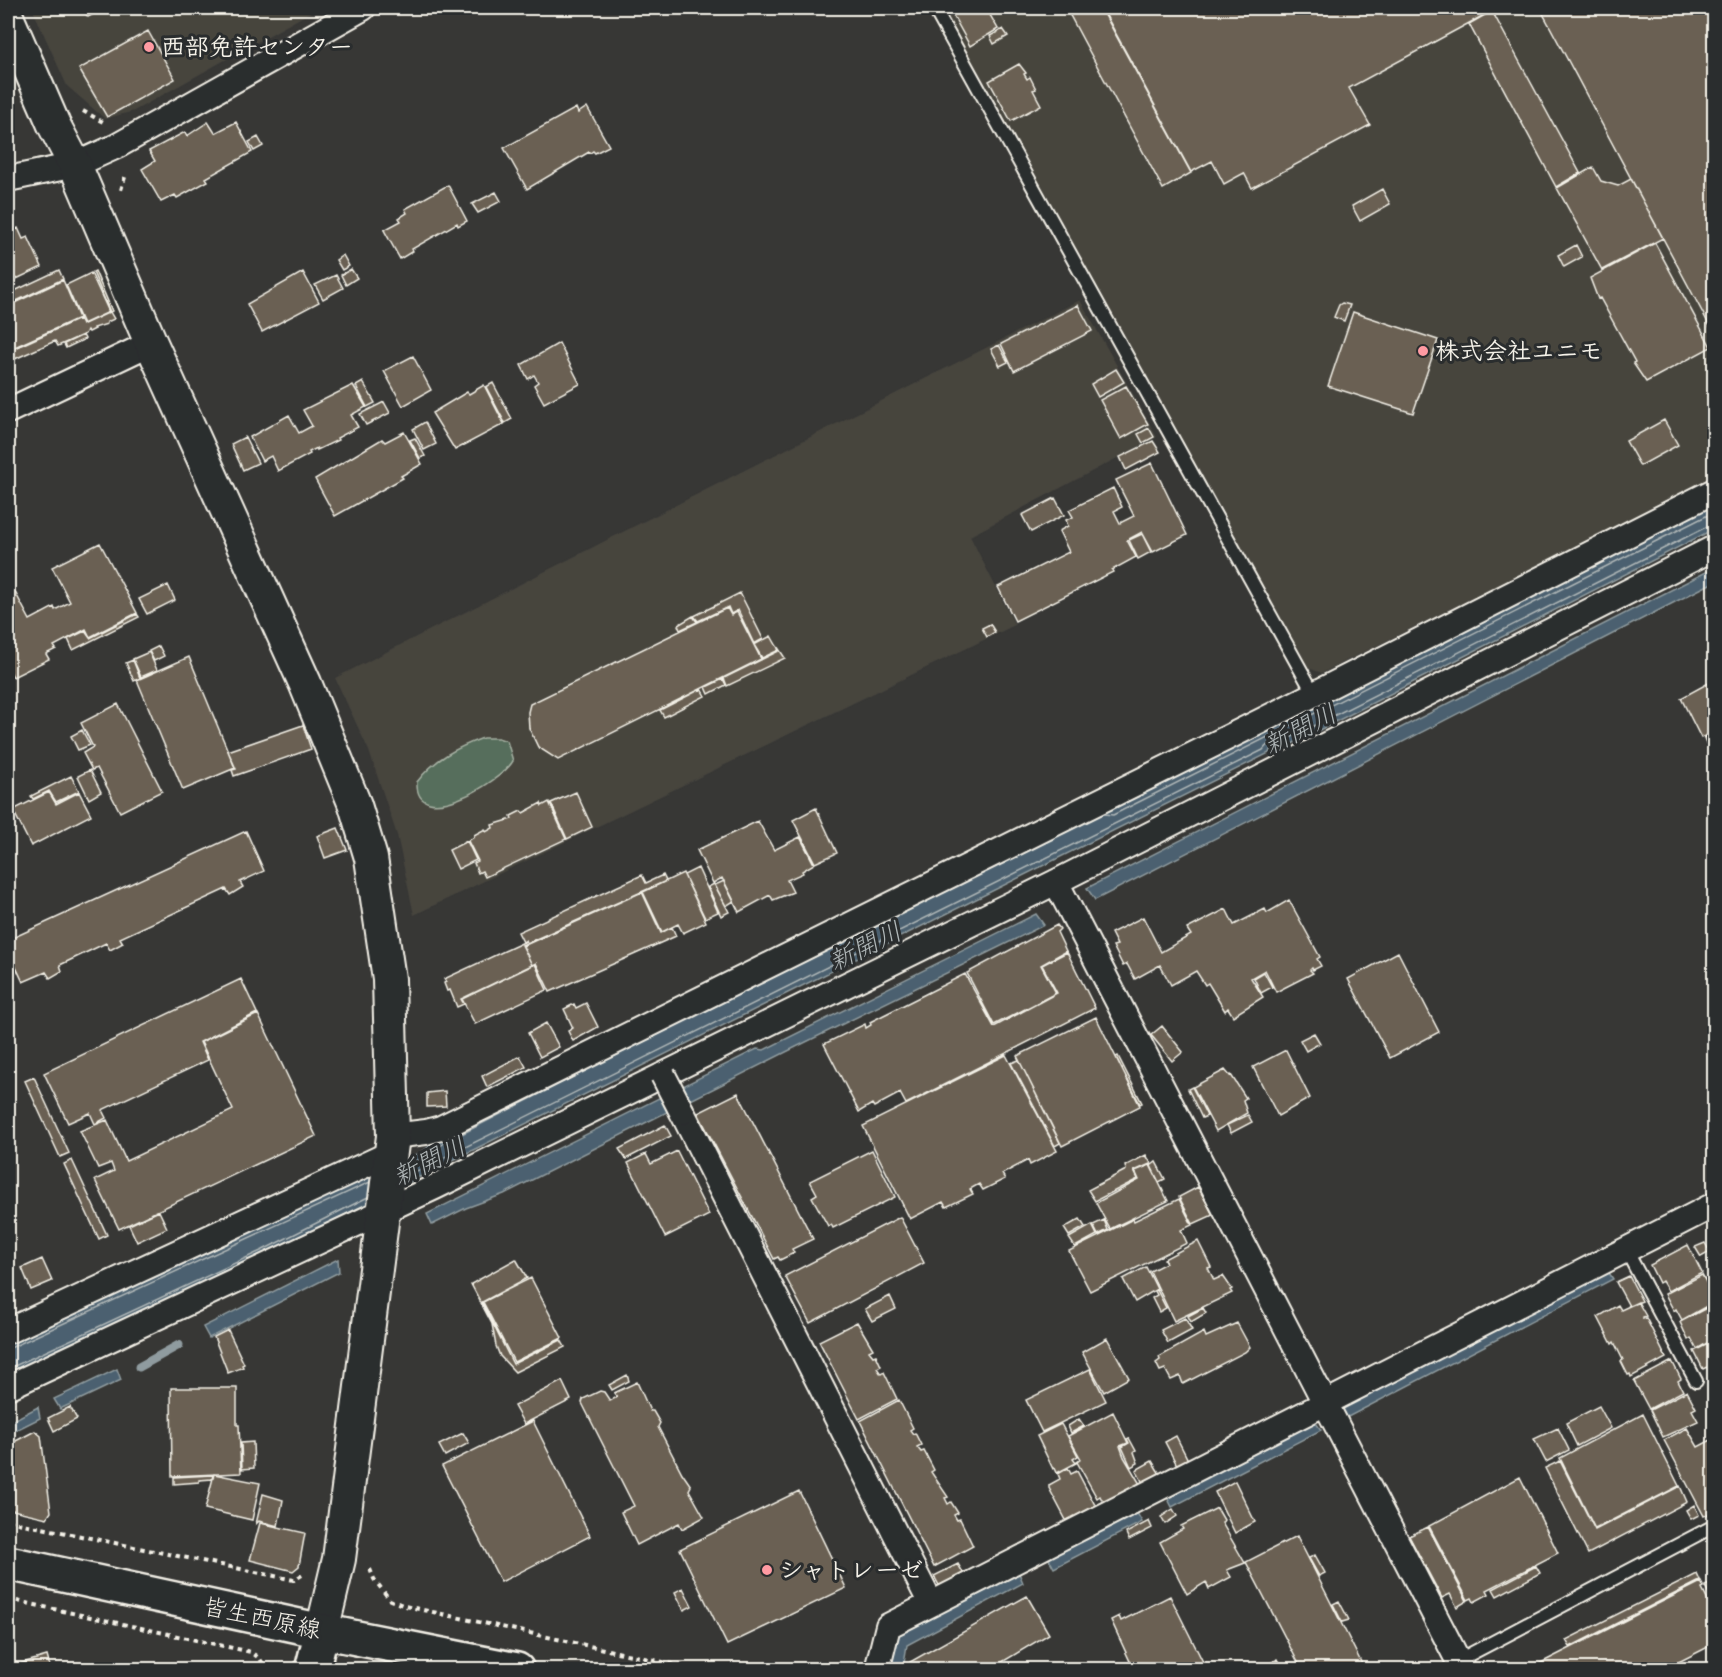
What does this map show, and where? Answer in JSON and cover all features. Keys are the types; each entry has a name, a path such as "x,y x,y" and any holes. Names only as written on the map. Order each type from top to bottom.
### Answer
{"main road":[{"name":"皆生西原線","path":"8,1563 497,1667"},
{"path":"312,1670 322,1631"}],"street":[{"path":"8,179 75,165 117,146 363,8"},
{"path":"8,18 54,125 75,165 151,343 305,683 355,805 371,858 389,979 391,1150 339,1559 322,1631"},
{"path":"8,411 151,343"},
{"path":"8,1331 426,1132 441,1128 1314,694 1714,491"},
{"path":"8,1387 435,1187 663,1076 1056,882 1714,549"},
{"path":"1056,882 1461,1665"},
{"path":"663,1076 931,1604"},
{"path":"877,1670 888,1626 1714,1205"}],"lane":[{"path":"934,8 1314,694"},
{"path":"1626,1250 1696,1381"},
{"path":"1461,1665 1714,1526"}],"path":[{"path":"80,109 105,123 113,122"},
{"path":"8,1521 294,1580 305,1573"},
{"path":"369,1564 374,1579 390,1600 405,1606 699,1670"},
{"path":"268,1582 270,1575"},
{"path":"8,1599 251,1652 260,1659 267,1670"},
{"path":"404,1612 405,1606"}],"shaded area":[{"name":"西部免許センター","path":"32,8 318,8 134,111 105,119 67,86"},
{"name":"株式会社ユニモ","path":"943,8 1714,8 1714,478 1322,673 1308,668"},
{"path":"1080,300 1157,437 970,536 1015,625 414,915 397,835 369,751 335,678"}],"green space":[{"path":"483,738 498,738 507,741 513,761 505,770 476,790 443,803 429,803 420,796 417,782 431,767 456,750"}],"water":[{"name":"新開川","path":"1714,505 1714,529 1284,748 1280,745 1270,750 1269,753 266,1255 8,1376 8,1344 422,1152 443,1136 1104,804 1110,810"},
{"path":"1714,568 1714,582 1095,900 1087,888"},
{"path":"1036,914 1044,925 504,1194 466,1208 432,1225 427,1214 757,1049 764,1050"},
{"path":"338,1259 339,1272 209,1338 203,1327"},
{"path":"1606,1268 1613,1279 1346,1418 1341,1408"},
{"path":"117,1369 121,1380 60,1409 54,1399"},
{"path":"38,1407 40,1418 8,1434 8,1423"},
{"path":"1314,1420 1321,1430 1172,1507 1166,1495"},
{"path":"1136,1511 1142,1522 1054,1568 1048,1557"},
{"path":"1019,1573 1023,1583 907,1645 903,1669 890,1670 897,1636"}],"building":[{"path":"82,8 105,8 88,17"},
{"path":"949,8 986,8 998,29 970,46"},
{"path":"1066,8 1101,8 1191,173 1163,189"},
{"path":"1102,8 1497,8 1349,88 1370,125 1252,188 1244,173 1224,184 1212,161 1191,172"},
{"path":"1540,8 1714,8 1714,334"},
{"path":"1492,11 1580,173 1556,187 1469,24"},
{"path":"1003,29 1008,36 994,44 990,36"},
{"path":"148,31 175,79 107,117 79,69"},
{"path":"1019,64 1026,73 1024,74 1027,79 1030,77 1036,89 1033,90 1041,105 1011,121 989,81"},
{"path":"587,107 609,146 595,153 589,152 527,189 504,148 576,108 578,113"},
{"path":"208,122 215,133 236,122 252,152 206,178 208,181 177,198 175,195 161,202 142,169 155,161 149,151 185,132 187,136"},
{"path":"258,137 263,146 254,151 249,142"},
{"path":"1593,167 1601,181 1618,186 1631,179 1663,238 1602,270 1557,188"},
{"path":"448,185 467,221 458,226 457,223 412,249 413,251 400,259 384,230 401,221 399,218 407,213 405,209"},
{"path":"1382,189 1390,204 1360,221 1352,206"},
{"path":"496,192 501,201 478,213 472,204"},
{"path":"18,228 23,239 28,237 42,267 8,283 8,233"},
{"path":"1655,243 1711,347 1646,382 1633,363 1635,362 1600,298 1598,299 1590,278"},
{"path":"1576,245 1582,257 1564,267 1558,255"},
{"path":"343,255 349,266 342,270 336,260"},
{"path":"351,269 357,278 346,285 341,275"},
{"path":"59,270 63,279 8,305 8,294"},
{"path":"95,271 112,311 110,312 93,272"},
{"path":"303,272 319,302 262,332 247,304"},
{"path":"91,273 109,312 83,324 66,285"},
{"path":"336,275 343,288 323,299 315,285"},
{"path":"63,280 79,318 8,350 8,306"},
{"path":"1342,303 1350,305 1344,321 1334,317"},
{"path":"1078,305 1092,331 1014,371 1001,344"},
{"path":"110,312 114,319 107,324 89,332 87,330 85,334 58,346 55,341 8,362 8,351 79,319 82,325"},
{"path":"1353,312 1438,340 1413,413 1328,386"},
{"path":"83,335 85,339 66,348 64,344"},
{"path":"559,343 580,384 544,403 534,385 538,382 534,375 528,379 521,365"},
{"path":"999,345 1008,362 1000,366 991,349"},
{"path":"413,356 431,390 403,406 384,371"},
{"path":"1116,369 1124,382 1098,397 1091,384"},
{"path":"363,382 375,403 367,407 356,386"},
{"path":"493,383 512,419 505,423 486,387"},
{"path":"353,385 366,407 351,415 358,427 278,471 271,456 262,461 250,437 289,415 299,433 312,426 303,410"},
{"path":"484,385 504,424 455,450 432,413 467,392 469,394"},
{"path":"1126,386 1148,424 1121,439 1100,400"},
{"path":"384,402 390,413 366,425 360,414"},
{"path":"1664,420 1678,445 1640,466 1626,441"},
{"path":"425,422 436,444 424,450 413,429"},
{"path":"1149,428 1154,437 1143,443 1138,434"},
{"path":"404,432 422,464 401,476 403,478 335,516 315,479 382,439 385,442"},
{"path":"245,437 258,463 243,470 231,444"},
{"path":"415,438 425,456 420,458 410,440"},
{"path":"1153,441 1160,452 1126,470 1120,457"},
{"path":"1152,463 1187,535 1153,552 1142,532 1127,540 1136,557 1112,570 1113,572 1015,621 998,587 1069,552 1059,531 1068,526 1066,520 1073,517 1069,510 1113,488 1122,507 1114,511 1120,523 1134,516 1116,480"},
{"path":"1055,498 1064,515 1031,532 1022,515"},
{"path":"1142,534 1151,552 1138,559 1129,540"},
{"path":"100,543 137,613 90,637 86,629 54,646 56,649 46,654 49,659 13,677 8,667 8,579 30,620 54,607 55,610 70,602 52,567"},
{"path":"168,585 175,600 147,614 139,599"},
{"path":"740,593 763,639 754,644 738,610 731,614 728,607 698,621 694,616"},
{"path":"727,608 731,615 737,612 761,659 558,760 538,747 529,728 530,704"},
{"path":"137,614 139,617 73,650 68,639 85,631 90,638"},
{"path":"693,616 697,622 680,630 678,625"},
{"path":"990,624 995,632 987,637 982,628"},
{"path":"771,636 779,650 762,658 754,645"},
{"path":"159,646 164,656 154,661 149,651"},
{"path":"777,646 785,658 727,686 724,678 779,651"},
{"path":"149,652 157,670 141,677 133,659"},
{"path":"189,657 235,768 183,790 137,680"},
{"path":"133,660 140,678 134,681 126,663"},
{"path":"723,679 726,685 709,694 706,687"},
{"path":"1714,680 1714,731 1701,738 1681,698"},
{"path":"701,689 705,696 664,717 660,710"},
{"path":"118,704 162,791 120,812 97,768 92,770 83,753 93,747 81,723"},
{"path":"303,725 311,749 234,776 232,770 236,769 228,751"},
{"path":"82,730 90,745 78,750 71,736"},
{"path":"1714,733 1714,747 1709,750 1704,738"},
{"path":"90,770 101,792 89,799 78,776"},
{"path":"71,776 79,791 56,802 49,791 33,799 31,796"},
{"path":"49,792 56,804 79,792 91,815 31,846 13,810"},
{"path":"576,792 592,827 567,839 551,803"},
{"path":"549,802 566,839 485,877 482,871 478,873 474,863 478,861 468,841 474,835 485,829 486,832 493,828 492,825 512,819 511,816 521,811 523,813 541,803 542,806"},
{"path":"816,808 837,853 815,863 793,820"},
{"path":"758,821 774,850 800,837 814,864 802,871 803,873 787,880 793,892 773,900 770,895 739,912 722,878 713,883 697,850"},
{"path":"338,828 347,850 325,858 317,836"},
{"path":"246,831 264,871 240,882 243,887 230,895 226,889 120,938 123,943 110,950 106,943 60,965 62,971 50,978 46,972 23,982 8,950 8,940"},
{"path":"467,841 476,860 458,869 449,850"},
{"path":"698,868 718,912 705,918 684,875"},
{"path":"683,873 706,922 683,933 678,924 662,932 643,892"},
{"path":"642,875 646,883 663,875 666,881 527,943 526,940 523,942 518,932"},
{"path":"724,881 734,901 726,906 715,885"},
{"path":"714,884 729,912 721,916 708,887"},
{"path":"642,892 661,933 672,927 676,936 550,992 536,963 532,965 523,946"},
{"path":"1289,900 1320,957 1317,959 1321,966 1313,970 1312,968 1310,970 1313,973 1276,992 1265,970 1251,978 1263,997 1233,1016 1228,1008 1225,1011 1208,983 1205,985 1196,971 1171,985 1160,965 1135,979 1127,964 1123,966 1113,946 1117,945 1111,933 1143,917 1161,952 1191,935 1187,929 1226,909 1234,925 1265,909 1267,913"},
{"path":"1057,925 1060,929 1057,932 1066,951 1041,965 1056,993 994,1025 967,973"},
{"path":"526,941 527,943 522,945 532,965 461,999 464,1004 457,1007 450,990 447,991 444,979"},
{"path":"1067,952 1095,1008 906,1104 900,1093 859,1112 824,1044 865,1024 866,1028 871,1025 870,1022 965,974 994,1027 1057,993 1042,965"},
{"path":"1398,952 1439,1032 1390,1058 1348,979"},
{"path":"535,964 547,990 475,1024 462,999"},
{"path":"1264,972 1272,987 1261,993 1254,978"},
{"path":"241,979 257,1013 200,1042 208,1060 102,1110 106,1118 95,1124 90,1113 68,1123 44,1073"},
{"path":"586,1003 598,1027 573,1041 568,1031 573,1028 564,1009 574,1004 576,1008"},
{"path":"258,1014 316,1136 119,1229 95,1180 114,1171 111,1163 98,1168 80,1131 107,1120 126,1161 233,1110 201,1042"},
{"path":"1096,1017 1140,1106 1062,1146 1017,1056"},
{"path":"546,1023 559,1047 540,1057 528,1033"},
{"path":"1162,1026 1183,1052 1172,1061 1151,1035"},
{"path":"1314,1033 1320,1043 1306,1051 1300,1040"},
{"path":"1286,1050 1310,1098 1278,1116 1253,1067"},
{"path":"1006,1055 1057,1151 1030,1165 1028,1160 1002,1174 1005,1179 983,1190 979,1184 970,1189 973,1194 946,1207 943,1202 910,1219 863,1126"},
{"path":"520,1056 526,1067 487,1087 482,1076"},
{"path":"1118,1056 1142,1103 1140,1104 1116,1057"},
{"path":"1019,1060 1060,1143 1055,1146 1011,1063"},
{"path":"1225,1070 1231,1075 1246,1098 1243,1100 1247,1113 1216,1131 1193,1087"},
{"path":"34,1077 69,1153 60,1157 25,1081"},
{"path":"1192,1087 1207,1116 1202,1118 1188,1089"},
{"path":"445,1091 446,1106 427,1107 427,1093"},
{"path":"738,1093 813,1239 792,1249 794,1253 780,1260 778,1257 774,1259 698,1113"},
{"path":"1248,1115 1252,1122 1231,1133 1227,1125"},
{"path":"665,1125 671,1136 626,1159 619,1149"},
{"path":"872,1150 895,1197 833,1228 831,1224 828,1226 812,1197 817,1194 810,1181"},
{"path":"677,1151 709,1215 665,1237 628,1163 646,1154 651,1164"},
{"path":"1146,1155 1152,1165 1156,1162 1165,1179 1159,1182 1150,1164 1134,1171 1138,1179 1095,1201 1088,1190 1126,1170 1125,1166"},
{"path":"72,1160 107,1235 99,1239 64,1164"},
{"path":"1150,1165 1168,1201 1110,1229 1096,1203 1139,1180 1135,1171"},
{"path":"1198,1187 1213,1215 1193,1224 1179,1197"},
{"path":"1179,1199 1192,1225 1181,1230 1187,1243 1090,1291 1069,1251"},
{"path":"159,1211 167,1228 137,1242 129,1225"},
{"path":"900,1217 924,1263 810,1323 785,1276"},
{"path":"1080,1219 1085,1227 1069,1236 1064,1228"},
{"path":"1104,1220 1108,1230 1098,1235 1093,1225"},
{"path":"1092,1225 1097,1235 1075,1247 1069,1238"},
{"path":"1198,1241 1211,1267 1208,1268 1214,1280 1223,1276 1232,1289 1230,1290 1232,1293 1174,1321 1150,1271 1166,1263 1164,1259"},
{"path":"1705,1243 1710,1252 1701,1257 1695,1247"},
{"path":"1688,1245 1702,1273 1668,1291 1662,1281 1659,1283 1650,1265"},
{"path":"42,1259 52,1281 31,1290 22,1268"},
{"path":"516,1259 527,1278 482,1302 513,1364 561,1340 565,1347 515,1372 500,1356 492,1324 471,1284"},
{"path":"1146,1267 1157,1289 1135,1302 1123,1279"},
{"path":"1702,1275 1714,1297 1714,1302 1682,1320 1665,1294"},
{"path":"1629,1276 1642,1301 1629,1306 1616,1282"},
{"path":"531,1278 562,1338 514,1362 483,1302"},
{"path":"1157,1290 1166,1308 1159,1312 1152,1298 1157,1295 1155,1291"},
{"path":"890,1296 896,1309 872,1321 865,1309"},
{"path":"1638,1302 1646,1316 1643,1319 1646,1318 1666,1358 1631,1377 1621,1361 1623,1360 1614,1342 1612,1344 1598,1317 1618,1305 1621,1310"},
{"path":"1714,1304 1714,1339 1697,1349 1691,1338 1688,1340 1680,1322"},
{"path":"1203,1308 1206,1313 1191,1322 1188,1316"},
{"path":"1185,1318 1192,1330 1168,1343 1161,1330"},
{"path":"857,1322 873,1349 869,1351 873,1356 876,1355 881,1366 877,1368 881,1374 884,1372 897,1399 859,1419 819,1341"},
{"path":"1237,1323 1250,1347 1245,1352 1183,1384 1180,1376 1171,1380 1165,1369 1160,1371 1156,1363 1160,1360 1159,1357 1204,1332 1206,1337"},
{"path":"228,1330 244,1364 243,1367 228,1373 214,1337"},
{"path":"1107,1338 1129,1378 1104,1392 1082,1352"},
{"path":"1714,1341 1714,1375 1712,1377 1707,1367 1703,1369 1694,1351"},
{"path":"1672,1361 1681,1379 1678,1381 1683,1391 1649,1409 1634,1381"},
{"path":"1090,1369 1106,1401 1042,1432 1026,1400"},
{"path":"627,1375 629,1381 612,1390 609,1385"},
{"path":"562,1381 571,1400 524,1424 514,1406"},
{"path":"637,1382 650,1411 653,1411 660,1423 658,1427 691,1486 689,1490 704,1517 682,1529 679,1523 637,1545 621,1512 634,1506 582,1403 583,1399 600,1391 604,1392 610,1401 617,1397 614,1393"},
{"path":"171,1388 237,1388 241,1473 172,1476"},
{"path":"1687,1391 1696,1408 1692,1410 1698,1421 1663,1437 1650,1410"},
{"path":"899,1400 913,1428 910,1430 913,1434 915,1433 921,1445 917,1447 921,1452 924,1451 934,1470 931,1472 948,1497 945,1498 948,1504 951,1502 958,1513 954,1515 957,1520 960,1519 973,1546 934,1567 860,1421"},
{"path":"1599,1406 1611,1428 1577,1446 1566,1423"},
{"path":"70,1407 77,1419 54,1431 48,1418"},
{"path":"1113,1412 1128,1443 1120,1446 1124,1457 1140,1484 1104,1504 1100,1496 1097,1498 1077,1462 1081,1459 1068,1436"},
{"path":"1643,1414 1679,1486 1595,1529 1560,1458"},
{"path":"1079,1419 1084,1426 1071,1433 1068,1426"},
{"path":"533,1421 590,1536 501,1582 442,1466"},
{"path":"1061,1424 1078,1456 1073,1459 1076,1463 1057,1473 1037,1436"},
{"path":"1558,1428 1569,1450 1546,1462 1534,1439"},
{"path":"1687,1428 1698,1447 1711,1440 1714,1441 1714,1511 1704,1516 1664,1440"},
{"path":"35,1431 41,1436 51,1512 47,1518 8,1509 8,1445"},
{"path":"463,1433 469,1443 445,1456 439,1445"},
{"path":"1176,1436 1188,1460 1177,1465 1165,1442"},
{"path":"1129,1438 1136,1451 1134,1452 1138,1463 1131,1467 1122,1447 1129,1443 1127,1439"},
{"path":"253,1442 254,1468 242,1469 241,1443"},
{"path":"1152,1461 1160,1474 1143,1483 1136,1470"},
{"path":"1560,1461 1595,1530 1680,1486 1687,1502 1588,1554 1545,1468"},
{"path":"1068,1468 1071,1474 1077,1471 1096,1507 1067,1522 1049,1485 1060,1479 1058,1474"},
{"path":"214,1474 260,1483 252,1520 205,1509"},
{"path":"213,1475 212,1479 199,1480 199,1482 174,1484 174,1477"},
{"path":"1520,1477 1558,1553 1487,1590 1489,1594 1474,1602 1472,1598 1468,1600 1429,1526"},
{"path":"1235,1481 1255,1522 1235,1533 1215,1492"},
{"path":"799,1491 846,1588 727,1645 680,1549"},
{"path":"263,1494 283,1500 278,1526 259,1521 256,1524"},
{"path":"1694,1505 1699,1515 1691,1519 1686,1510"},
{"path":"1217,1508 1224,1520 1222,1523 1245,1563 1227,1570 1231,1577 1209,1589 1206,1582 1187,1594 1160,1542 1183,1529 1181,1526"},
{"path":"1173,1509 1177,1516 1165,1524 1161,1517"},
{"path":"1149,1521 1152,1528 1129,1540 1126,1533"},
{"path":"260,1523 305,1533 299,1566 293,1571 250,1560"},
{"path":"1428,1527 1467,1601 1457,1607 1450,1594 1442,1598 1409,1536"},
{"path":"1297,1536 1365,1670 1302,1670 1246,1562"},
{"path":"1315,1555 1325,1573 1319,1576 1309,1558"},
{"path":"958,1564 965,1576 941,1589 934,1576"},
{"path":"1536,1566 1540,1573 1497,1596 1493,1589"},
{"path":"1697,1574 1700,1581 1570,1647 1566,1640"},
{"path":"1701,1582 1714,1613 1714,1644 1663,1670 1527,1670"},
{"path":"1714,1582 1714,1603 1705,1586"},
{"path":"683,1588 692,1606 684,1610 675,1592"},
{"path":"1027,1596 1049,1634 1002,1662 1006,1670 914,1670 910,1662"},
{"path":"1170,1596 1207,1670 1134,1670 1111,1620 1119,1616 1121,1621"},
{"path":"1339,1601 1349,1620 1342,1622 1333,1604"},
{"path":"47,1656 51,1670 8,1670 8,1667"},
{"path":"1278,1659 1284,1670 1257,1670"}],"waterway":[{"path":"139,1367 179,1345"}],"place":[{"name":"西部免許センター","path":"149,47"},
{"name":"株式会社ユニモ","path":"1423,351"},
{"name":"シャトレーゼ","path":"767,1570"}]}
